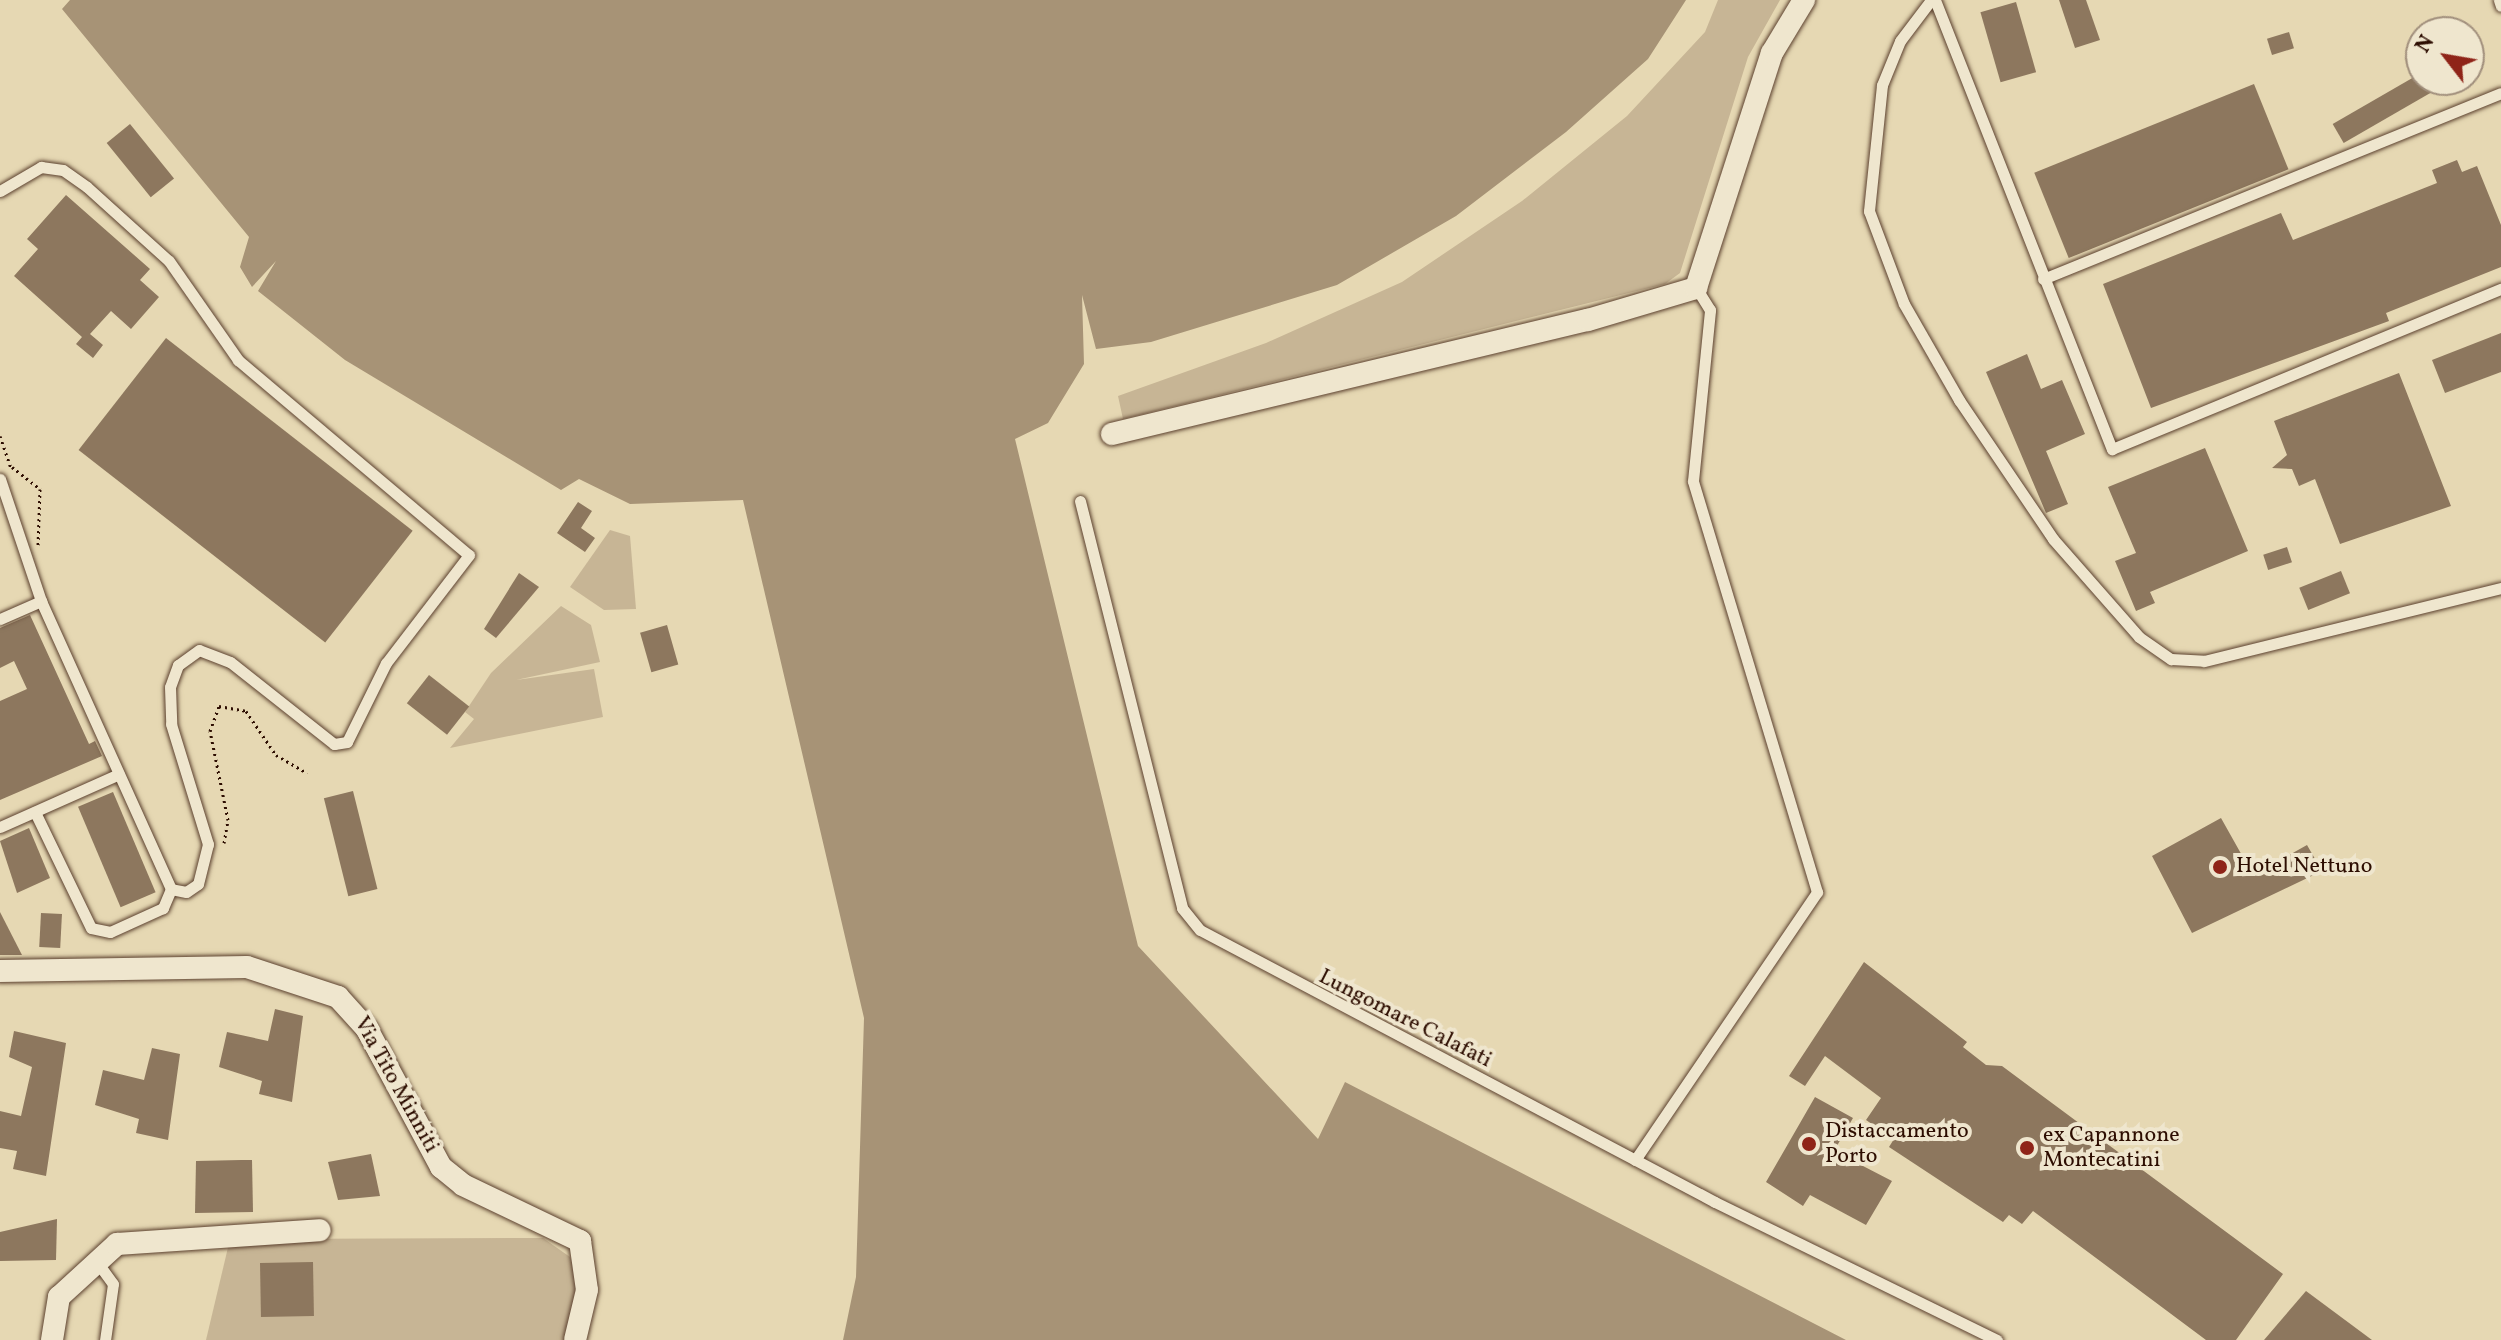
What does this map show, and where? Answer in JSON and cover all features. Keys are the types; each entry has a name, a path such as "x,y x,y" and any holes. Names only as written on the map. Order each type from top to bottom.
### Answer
{"street":[{"path":"1112,434 1588,320 1696,288 1772,53 1804,0"},
{"name":"Via Tito Minniti","path":"0,971 247,967 338,997 367,1029 441,1167 463,1185 580,1241 587,1290 575,1340"},
{"path":"52,1340 59,1297 117,1244 320,1230"}],"lane":[{"path":"2501,289 2112,449 1933,0 1900,41 1882,85 1869,211 1904,304 1959,400 2053,539 2139,637 2171,659 2204,661 2501,588"},
{"path":"2499,0 2501,6"},
{"path":"2043,279 2501,93"},
{"path":"0,191 41,167 63,170 87,187 169,261 238,360 469,555 386,663 362,721 347,742 334,744 230,662 199,650 178,665 171,724 208,844 198,884 186,892 171,889"},
{"path":"1635,1160 1817,892 1693,481 1710,310 1696,288"},
{"path":"0,479 27,550 41,601 171,889 163,908 110,932 91,928 35,812"},
{"name":"Lungomare Calafati","path":"1080,501 1182,908 1224,948 1635,1160 1997,1340"},
{"path":"0,619 41,601"},
{"path":"0,827 119,774"},
{"path":"97,1262 113,1284 105,1340"}],"path":[{"path":"0,436 12,467 40,489 42,544 27,550"},
{"path":"0,473 12,467"},
{"path":"222,854 228,820 210,731 219,706 246,711 276,755 307,773"}],"shaded area":[{"path":"70,0 1686,0 1648,59 1566,132 1456,216 1337,285 1151,342 1096,349 1082,295 1084,364 1048,423 1015,439 1138,946 1318,1139 1345,1082 1846,1340 843,1340 856,1277 864,1018 743,500 630,504 579,479 561,490 345,360 258,291 276,261 252,287 240,267 249,237 62,9"},
{"path":"1718,0 1780,0 1748,57 1680,273 1665,284 1123,419 1118,396 1266,343 1402,282 1522,201 1627,116 1705,32"},
{"path":"610,530 630,536 636,609 604,610 570,587"},
{"path":"561,606 591,625 600,662 516,680 594,669 603,717 450,748 474,719 465,712 491,673"},
{"path":"543,1238 570,1257 581,1284 569,1340 206,1340 230,1239"}],"building":[{"path":"2059,0 2086,0 2100,40 2075,48"},
{"path":"2016,2 2036,72 2001,82 1980,12"},
{"path":"2289,32 2294,48 2272,55 2267,39"},
{"path":"2405,82 2405,96 2425,96 2344,143 2333,124"},
{"path":"2254,84 2288,169 2069,258 2034,173"},
{"path":"130,124 174,178 151,197 107,143"},
{"path":"2457,160 2462,172 2477,166 2501,225 2501,267 2386,313 2389,321 2151,408 2103,284 2281,213 2293,240 2437,183 2432,170"},
{"path":"66,195 150,269 140,280 159,297 131,329 111,311 90,334 103,345 93,358 76,344 82,337 14,276 38,249 27,239"},
{"path":"2501,333 2501,372 2445,393 2432,360"},
{"path":"166,338 413,531 325,643 79,450"},
{"path":"2027,354 2041,389 2062,380 2085,434 2046,451 2068,504 2046,513 1986,372"},
{"path":"2399,373 2451,506 2340,544 2315,479 2299,486 2292,469 2272,468 2287,455 2274,421"},
{"path":"2205,448 2248,551 2150,592 2155,603 2136,611 2115,561 2136,553 2108,487"},
{"path":"578,502 592,511 581,528 595,538 585,552 557,533"},
{"path":"2287,547 2292,562 2268,570 2263,555"},
{"path":"2341,571 2350,593 2308,610 2299,588"},
{"path":"519,573 539,587 496,638 484,629"},
{"path":"30,615 89,744 95,741 102,756 0,800 0,701 27,689 14,661 0,668 0,628"},
{"path":"667,625 678,664 651,672 640,633"},
{"path":"429,675 469,706 447,735 407,703"},
{"path":"353,791 377,889 348,896 324,798"},
{"path":"113,792 156,892 121,907 78,807"},
{"path":"2221,818 2253,875 2307,845 2322,871 2192,933 2152,856"},
{"path":"29,828 50,878 17,893 0,841"},
{"path":"0,912 22,955 0,955"},
{"path":"41,913 62,914 60,948 39,947"},
{"name":"ex Capannone Montecatini","path":"1864,962 1967,1042 1963,1047 1986,1065 2002,1066 2283,1274 2236,1340 2206,1340 2033,1211 2022,1224 2009,1215 2003,1222 1889,1147 1894,1139 1866,1120 1881,1098 1825,1056 1805,1086 1789,1076"},
{"path":"275,1009 303,1016 292,1102 259,1094 262,1081 219,1067 227,1032 268,1041"},
{"path":"14,1031 66,1043 46,1176 13,1169 17,1151 0,1148 0,1111 21,1116 32,1067 9,1057"},
{"path":"152,1048 180,1054 168,1140 136,1133 139,1119 95,1105 103,1070 144,1080"},
{"path":"1815,1097 1853,1118 1834,1151 1892,1181 1866,1225 1810,1195 1803,1206 1766,1182"},
{"path":"371,1154 380,1196 338,1200 328,1162"},
{"path":"252,1160 253,1212 195,1213 196,1161"},
{"path":"57,1219 56,1260 0,1261 0,1232"},
{"path":"313,1262 314,1316 261,1317 260,1263"},
{"path":"2306,1291 2372,1340 2264,1340"}],"place":[{"name":"Hotel Nettuno","path":"2220,867"},
{"name":"Distaccamento Porto","path":"1809,1144"},
{"name":"ex Capannone Montecatini","path":"2027,1148"}]}
